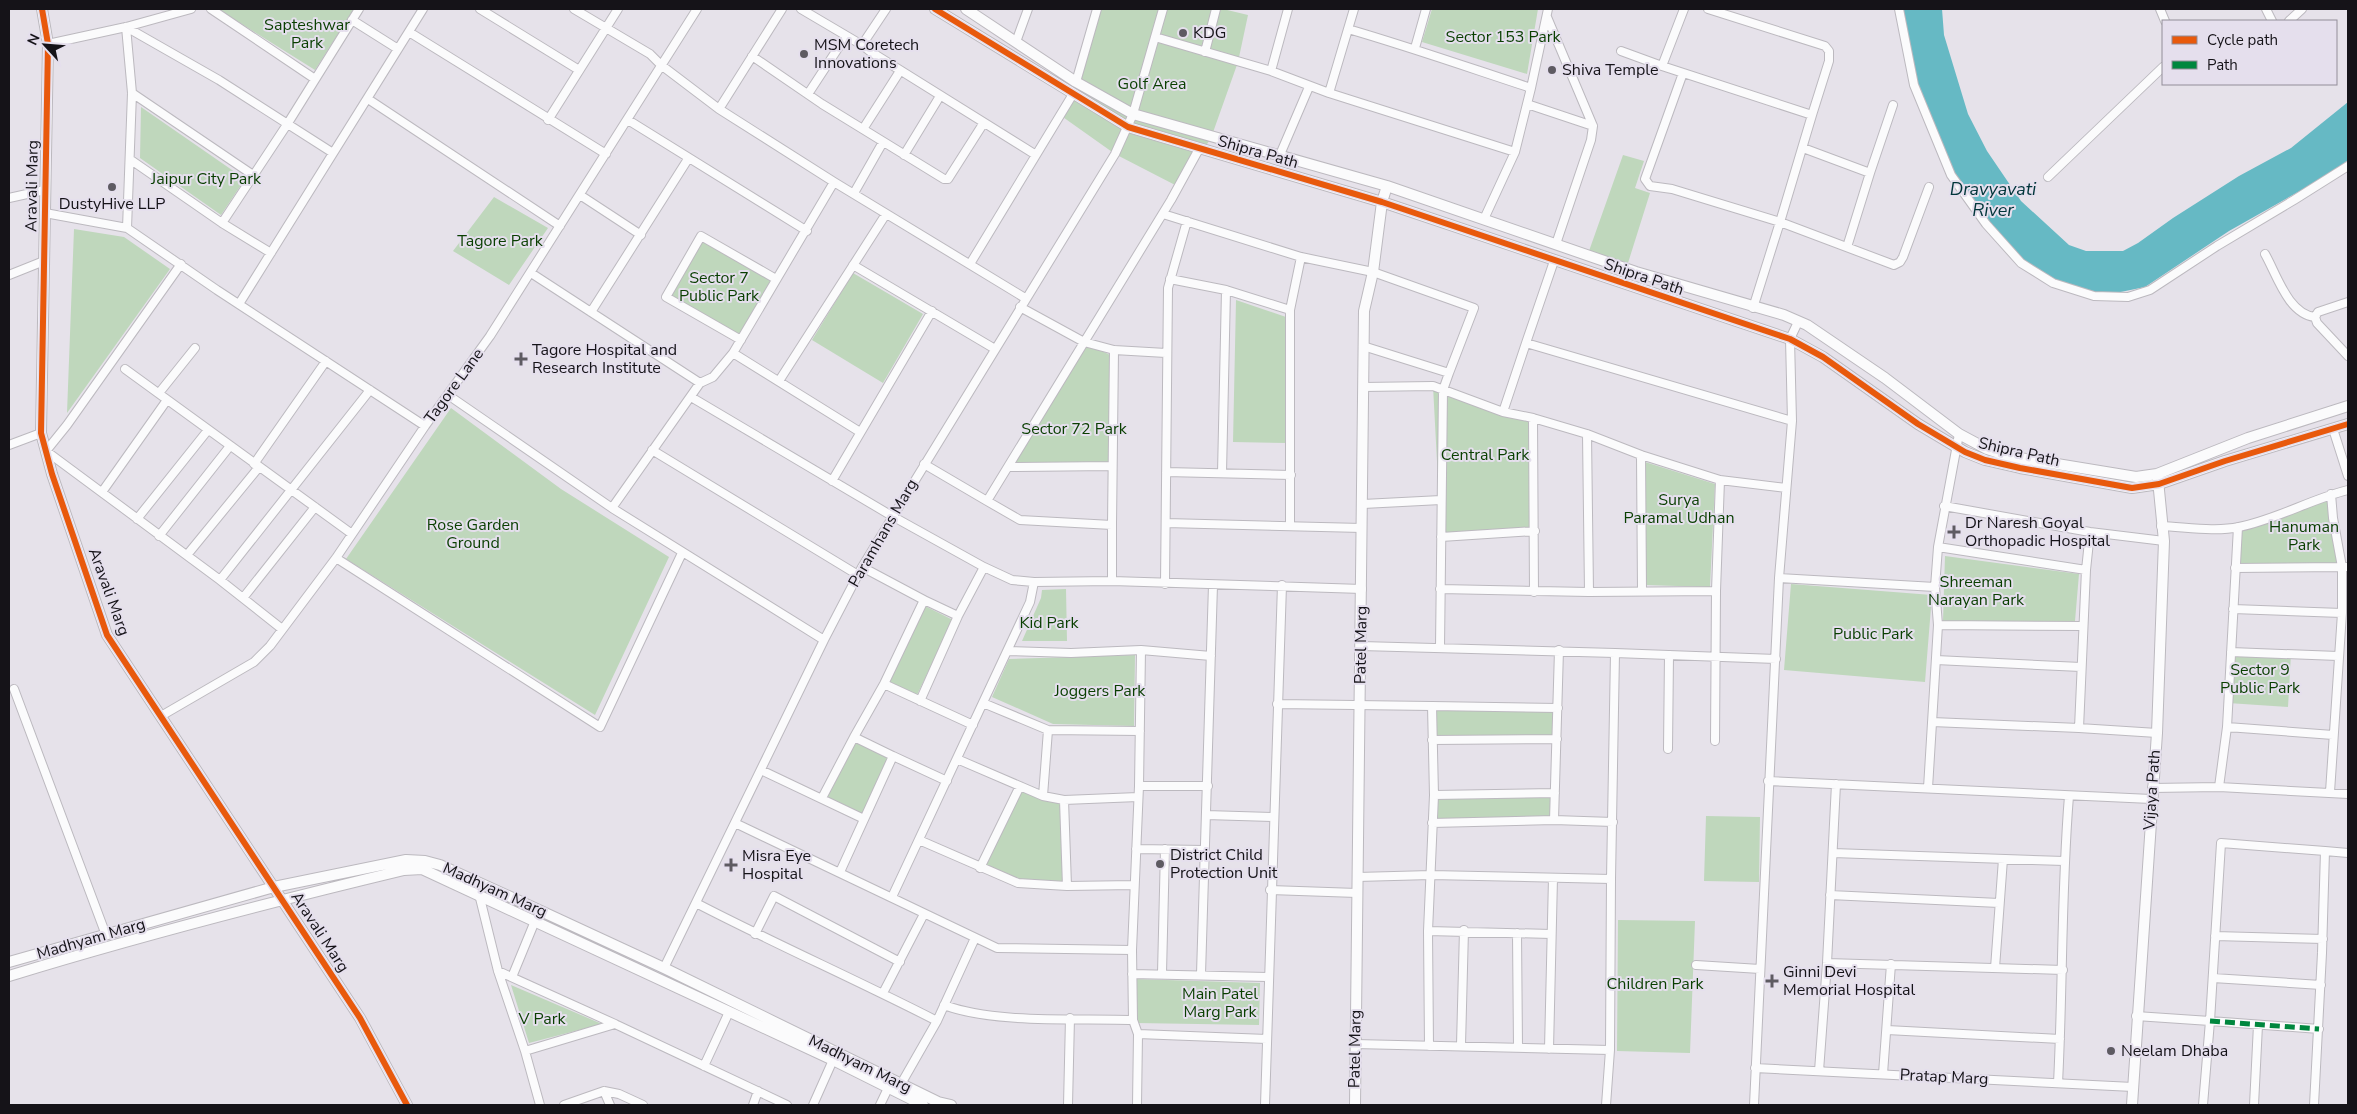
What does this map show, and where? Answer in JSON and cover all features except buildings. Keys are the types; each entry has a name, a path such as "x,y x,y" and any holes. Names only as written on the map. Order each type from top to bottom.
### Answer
{"street":[{"name":"Aravali Marg","path":"42,9 48,44 41,433 52,474 107,635 360,1018 407,1105"},
{"path":"48,44 126,27 188,9"},
{"path":"211,9 315,79"},
{"path":"222,223 288,123 359,9"},
{"path":"239,304 423,9"},
{"path":"480,9 492,12 579,70"},
{"path":"574,9 650,54 661,65 720,109 834,182 1026,298"},
{"path":"548,120 618,9"},
{"name":"Tagore Lane","path":"161,716 254,662 282,629 336,558 425,426 490,336 697,9"},
{"path":"720,109 782,9"},
{"path":"801,9 862,45 983,124 1036,155"},
{"path":"862,45 886,9"},
{"name":"Shipra Path","path":"935,9 1128,127 1382,202 1790,339 1823,357 1956,448 1985,460 2132,488 2348,424"},
{"name":"Shipra Path","path":"966,9 1076,82 1133,114 1279,157 1387,186 1636,272 1753,308 1784,315 1885,378 1960,434 1986,449 2008,456 2158,479 2248,438 2348,406"},
{"path":"1016,42 1028,9"},
{"path":"1076,82 1097,9"},
{"name":"Paramhans Marg","path":"664,968 824,640 858,575 892,516 1115,154 1133,114 1163,9"},
{"path":"1205,52 1216,9"},
{"path":"1271,71 1288,9"},
{"path":"1329,92 1354,9"},
{"path":"1415,48 1426,9"},
{"path":"1662,66 1684,9"},
{"path":"1708,9 1825,46 1829,51 1829,61 1804,148 1753,308"},
{"path":"1899,9 1914,85 1951,175 1986,224 2021,263 2053,283 2094,296 2128,297 2150,290 2209,250 2348,166"},
{"path":"2290,20 2302,9"},
{"path":"1484,219 1515,152 1548,13"},
{"path":"1548,13 1593,126 1591,140 1556,244"},
{"path":"352,20 398,49"},
{"path":"126,27 132,93 127,228"},
{"path":"126,27 219,80 333,153"},
{"path":"1348,30 1415,48 1531,88"},
{"path":"409,32 548,120 606,154"},
{"path":"808,94 846,36"},
{"path":"1154,37 1271,71 1309,86 1515,152"},
{"path":"1621,51 1812,115"},
{"path":"752,56 808,94 944,179 948,178 983,124"},
{"path":"2048,177 2162,68"},
{"path":"864,129 900,71"},
{"path":"1683,73 1645,180 1646,184 1650,186 1672,189 1780,222 1894,265 1900,262 1928,187"},
{"path":"1279,157 1309,86"},
{"path":"132,93 253,175"},
{"path":"970,264 1073,94"},
{"path":"904,155 940,96"},
{"path":"368,99 560,226"},
{"path":"1527,104 1593,126"},
{"path":"1846,247 1893,104"},
{"path":"628,120 688,159 807,231"},
{"path":"854,193 883,142"},
{"path":"1804,148 1870,173"},
{"path":"987,502 1163,214 1199,149"},
{"path":"591,312 688,159"},
{"path":"131,160 222,223 271,253"},
{"path":"612,508 700,384 713,377 733,353 776,279 807,231 834,182"},
{"name":"Patel Marg","path":"1355,1105 1364,311 1374,272 1382,202 1387,186"},
{"path":"9,198 45,190"},
{"path":"580,195 641,235"},
{"path":"45,213 127,228 425,426"},
{"path":"779,382 886,214"},
{"path":"1163,214 1301,257 1374,272 1474,308 1443,390 1440,647"},
{"path":"1165,584 1166,353 1170,279 1187,221"},
{"path":"741,340 666,297 670,289 701,236 776,279"},
{"path":"2266,254 2294,307 2309,316 2315,317"},
{"path":"1290,526 1290,310 1301,257"},
{"path":"9,275 44,261"},
{"path":"1503,412 1554,261"},
{"path":"181,264 67,425 46,451 187,555 282,629"},
{"path":"853,265 995,349"},
{"path":"531,273 700,384"},
{"path":"1170,279 1226,290 1290,310"},
{"path":"1222,473 1226,290"},
{"path":"2315,317 2318,312 2348,302"},
{"path":"1020,307 1084,342 1114,350 1166,353"},
{"path":"832,481 932,311"},
{"path":"2315,317 2317,323 2348,356"},
{"path":"1754,1105 1779,578 1792,421 1790,339 1798,322"},
{"path":"1526,343 1792,421"},
{"path":"1364,346 1448,373"},
{"path":"159,393 195,348"},
{"path":"1112,581 1114,350"},
{"path":"733,353 860,432"},
{"path":"187,555 257,465 326,361"},
{"path":"125,369 352,534"},
{"path":"1363,387 1433,386 1503,412 1533,418 1587,434 1720,480 1786,488"},
{"path":"220,580 370,390"},
{"path":"448,395 612,508 824,640"},
{"path":"691,397 892,516 984,568 1012,580 1034,582 1112,581 1362,589"},
{"path":"102,492 167,400"},
{"path":"1533,418 1534,592"},
{"path":"2333,429 2348,476"},
{"path":"137,519 208,430"},
{"path":"9,445 41,433"},
{"path":"1587,434 1589,592"},
{"path":"1928,788 1938,625 1935,588 1938,547 1944,506 1960,434"},
{"path":"159,536 230,446"},
{"path":"652,450 858,575"},
{"path":"1642,454 1642,592"},
{"path":"924,464 1020,520 1112,525"},
{"path":"1008,467 1112,466"},
{"path":"1166,472 1291,475"},
{"path":"391,479 398,484"},
{"name":"Vijaya Path","path":"2132,1105 2136,1016 2157,733 2164,541 2158,479"},
{"path":"1715,740 1716,591 1720,480"},
{"path":"2162,526 2238,527 2286,514 2331,494 2348,490"},
{"path":"2330,792 2345,567 2333,518 2331,494"},
{"path":"1363,504 1441,500"},
{"path":"1944,506 2090,532 2164,541"},
{"path":"243,598 315,507"},
{"path":"1166,523 1362,528"},
{"path":"2219,787 2227,727 2238,527"},
{"path":"1441,537 1535,531"},
{"path":"2079,728 2086,570 2090,532"},
{"path":"1938,547 2086,570"},
{"path":"336,558 600,728 682,553"},
{"path":"2235,568 2345,567"},
{"path":"862,568 958,616"},
{"path":"920,701 958,616 984,568"},
{"path":"1779,578 1935,588"},
{"path":"892,897 1008,651 1030,602 1034,582"},
{"path":"1201,974 1213,585"},
{"path":"1265,1105 1272,817 1282,586"},
{"path":"1440,590 1534,592 1716,591"},
{"path":"822,798 884,684 924,600"},
{"path":"2233,609 2342,613"},
{"path":"1938,625 2083,626"},
{"path":"1361,646 1560,650 1776,659"},
{"path":"1008,651 1071,653 1141,650 1211,656"},
{"path":"1137,1105 1138,1034 1133,1020 1132,950 1139,786 1141,650"},
{"path":"1554,820 1560,650"},
{"path":"2231,652 2338,656"},
{"path":"1606,1105 1610,1050 1615,653"},
{"path":"1668,749 1669,655"},
{"path":"1936,660 2081,667"},
{"path":"884,684 973,725"},
{"path":"14,689 106,935"},
{"path":"983,703 1048,730 1140,732"},
{"path":"1277,704 1558,708"},
{"path":"1428,1046 1428,931 1434,795 1432,706"},
{"path":"1932,722 2157,733"},
{"path":"2227,727 2333,735"},
{"path":"1043,796 1048,730"},
{"path":"854,737 947,781"},
{"path":"1432,740 1557,739"},
{"path":"840,872 893,756"},
{"path":"957,758 1043,796 1064,800 1138,797"},
{"path":"760,770 864,819"},
{"path":"1768,781 2069,796 2152,794 2219,787 2348,794"},
{"path":"1819,1071 1827,963 1836,784"},
{"path":"980,868 1020,786"},
{"path":"1139,786 1208,786"},
{"path":"1434,795 1556,793"},
{"path":"2058,1083 2063,970 2064,861 2069,796"},
{"path":"1064,800 1067,886"},
{"path":"1206,816 1272,817"},
{"path":"1432,823 1554,820 1613,822"},
{"path":"735,823 997,948 1132,950"},
{"path":"919,840 1018,883 1067,886 1134,884"},
{"path":"2203,1105 2221,844 2348,853"},
{"path":"1136,849 1204,850"},
{"path":"1162,973 1165,849"},
{"path":"1833,852 2064,861"},
{"path":"2314,1105 2323,939 2325,852"},
{"path":"1995,968 2003,859"},
{"name":"Madhyam Marg","path":"9,962 274,886 406,860 424,861 440,865 664,968 894,1084 923,1105"},
{"name":"Madhyam Marg","path":"9,976 282,900 404,870 422,869 832,1060 938,1102 951,1105"},
{"path":"1357,877 1431,875 1612,879"},
{"path":"1549,1049 1550,934 1553,878"},
{"path":"1270,890 1357,893"},
{"path":"479,894 498,971 525,1051 540,1105"},
{"path":"1830,895 1999,903"},
{"path":"755,934 774,896 900,962"},
{"path":"696,903 755,934 937,1020"},
{"path":"883,993 924,914"},
{"path":"512,977 535,921"},
{"path":"1428,931 1464,930 1550,934"},
{"path":"1461,1045 1464,930"},
{"path":"1517,933 1518,1047"},
{"path":"2215,936 2323,939"},
{"path":"880,1105 937,1020 975,938"},
{"path":"1827,963 2063,970"},
{"path":"1883,1074 1891,964"},
{"path":"1696,965 1760,969"},
{"path":"498,971 787,1105"},
{"path":"1132,974 1162,973 1268,977"},
{"path":"2213,978 2321,984"},
{"path":"944,1005 978,1013 1026,1018 1133,1020"},
{"path":"704,1066 729,1012"},
{"path":"2136,1016 2319,1029"},
{"path":"1068,1105 1070,1018"},
{"path":"525,1051 615,1024"},
{"path":"2254,1105 2258,1025"},
{"path":"1887,1030 2060,1039"},
{"path":"1138,1034 1267,1039"},
{"path":"1355,1044 1610,1050"},
{"path":"813,1105 832,1060"},
{"name":"Pratap Marg","path":"1755,1068 2133,1087"},
{"path":"564,1105 604,1091 619,1094 643,1105"},
{"path":"604,1091 610,1105"},
{"path":"753,1105 758,1091"}],"green space":[{"name":"Sapteshwar Park","path":"218,9 354,9 315,70"},
{"name":"Golf Area","path":"1097,9 1223,9 1248,15 1238,62 1211,138 1179,187 1115,154 1060,115 1073,94"},
{"name":"Sector 153 Park","path":"1432,9 1538,9 1527,74 1422,42"},
{"name":"Jaipur City Park","path":"141,107 245,179 221,215 140,158"},
{"path":"1623,155 1644,161 1635,188 1650,193 1628,263 1589,251"},
{"name":"Tagore Park","path":"494,197 548,228 509,285 453,251"},
{"path":"74,229 124,237 170,269 67,413"},
{"name":"Sector 7 Public Park","path":"702,240 771,280 739,336 669,295"},
{"path":"853,273 923,314 883,383 812,340"},
{"path":"1236,300 1286,317 1287,443 1233,442"},
{"name":"Sector 72 Park","path":"1084,342 1112,356 1112,466 1008,467"},
{"name":"Central Park","path":"1433,386 1533,418 1535,531 1441,537"},
{"name":"Rose Garden Ground","path":"451,408 561,489 669,557 595,715 346,559"},
{"name":"Surya Paramal Udhan","path":"1645,462 1715,484 1710,587 1645,585"},
{"name":"Hanuman Park","path":"2331,494 2342,567 2235,568 2238,527"},
{"name":"Shreeman Narayan Park","path":"1945,556 2079,574 2075,621 2013,623 1943,621"},
{"name":"Public Park","path":"1791,584 1932,595 1925,682 1784,670"},
{"name":"Kid Park","path":"1066,589 1067,641 1022,641 1041,598 1042,590"},
{"path":"925,606 953,620 917,695 888,681"},
{"name":"Sector 9 Public Park","path":"2231,652 2291,654 2288,707 2228,703"},
{"name":"Joggers Park","path":"1135,655 1134,726 1053,724 992,697 1009,659"},
{"path":"1559,703 1557,739 1432,740 1432,706"},
{"path":"856,738 892,757 865,816 822,798"},
{"path":"1020,786 1064,800 1067,886 1018,883 980,868"},
{"path":"1555,793 1554,820 1432,823 1434,795"},
{"path":"1706,816 1760,817 1759,882 1704,881"},
{"name":"Children Park","path":"1618,920 1695,921 1690,1053 1617,1051"},
{"name":"Main Patel Marg Park","path":"1135,979 1260,983 1259,1025 1136,1023"},
{"name":"V Park","path":"511,985 602,1024 529,1043"}],"water":[{"name":"Dravyavati River","path":"1898,9 1942,9 1944,35 1968,114 1987,151 2021,201 2069,245 2086,251 2123,251 2138,243 2239,176 2291,148 2348,102 2348,160 2330,174 2229,231 2145,287 2106,295 2086,292 2042,275 2015,254 1992,229 1953,174 1922,106"}],"marked path":[{"path":"2210,1021 2319,1029"}],"cycle path":[{"path":"42,9 48,44 41,433 52,474 107,635 360,1018 407,1105"},
{"path":"935,9 1128,127 1382,202 1790,339 1823,357 1918,424 1965,452 1985,460 2132,488 2159,484 2225,461 2348,424"}],"place":[{"name":"KDG","path":"1183,33"},
{"name":"MSM Coretech Innovations","path":"804,54"},
{"name":"Shiva Temple","path":"1552,70"},
{"name":"DustyHive LLP","path":"112,187"},
{"name":"Tagore Hospital and Research Institute","path":"521,359"},
{"name":"Dr Naresh Goyal Orthopadic Hospital","path":"1954,532"},
{"name":"District Child Protection Unit","path":"1160,864"},
{"name":"Misra Eye Hospital","path":"731,865"},
{"name":"Ginni Devi Memorial Hospital","path":"1772,981"},
{"name":"Neelam Dhaba","path":"2111,1051"}]}
